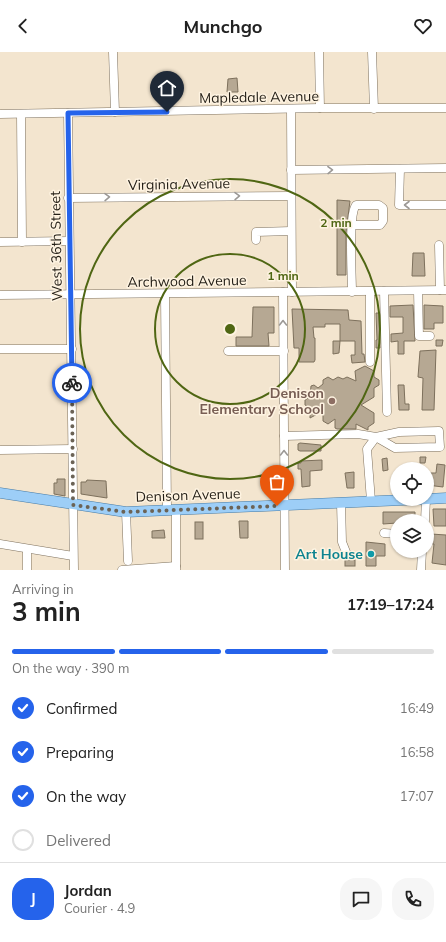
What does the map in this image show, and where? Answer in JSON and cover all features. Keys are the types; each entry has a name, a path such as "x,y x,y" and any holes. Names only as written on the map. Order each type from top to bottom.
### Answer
{"main road":[{"name":"Denison Avenue","path":"0,493 126,512 390,501"},
{"name":"Denison Avenue","path":"434,499 446,498"}],"street":[{"path":"113,52 115,112"},
{"path":"319,52 320,108"},
{"path":"372,52 374,109"},
{"name":"Mapledale Avenue","path":"0,114 291,110 320,108 446,108"},
{"path":"291,110 292,292"},
{"name":"West 36th Street","path":"68,113 74,570"},
{"path":"20,114 22,242"},
{"path":"291,170 446,168"},
{"path":"400,169 399,205 446,205"},
{"name":"Virginia Avenue","path":"68,198 291,196"},
{"path":"352,225 352,292"},
{"path":"256,240 256,232 291,231"},
{"path":"0,242 69,241"},
{"path":"439,245 443,290"},
{"name":"Archwood Avenue","path":"0,296 165,295 443,290"},
{"path":"384,291 387,412"},
{"path":"418,291 419,336 430,336"},
{"path":"283,292 285,570"},
{"path":"370,292 370,362"},
{"path":"122,570 176,568 171,510 165,295"},
{"path":"0,349 72,349"},
{"path":"228,351 284,351"},
{"path":"284,436 358,434 376,437 395,448 440,447 439,431 399,432 376,437 367,449 371,502"},
{"path":"0,450 73,449"},
{"path":"341,503 342,542 346,552"},
{"path":"126,512 128,561"},
{"path":"384,533 390,533"},
{"path":"0,544 73,556"},
{"path":"27,549 27,570"},
{"path":"421,570 422,558"}],"building":[{"path":"237,78 238,92 227,92 228,79"},
{"path":"337,200 350,201 346,232 346,275 337,275"},
{"path":"413,253 424,253 425,276 412,276"},
{"path":"413,305 415,341 404,341 404,354 398,354 398,341 391,342 391,334 403,333 403,317 390,317 390,306"},
{"path":"424,305 443,306 443,323 434,323 434,329 424,329"},
{"path":"253,307 274,307 274,333 268,333 269,346 236,346 236,337 252,337"},
{"path":"292,309 348,310 349,320 361,321 362,354 364,354 365,362 352,363 351,355 355,355 355,341 340,341 340,324 325,324 325,327 313,327 315,338 314,362 299,362 299,348 294,348"},
{"path":"376,313 379,313 380,348 376,348"},
{"path":"436,340 443,340 442,346 436,346"},
{"path":"333,341 340,341 339,353 333,354"},
{"path":"436,350 434,410 422,410 423,378 418,377 420,351"},
{"name":"Denison Elementary School","path":"365,366 374,371 374,377 379,380 379,385 374,388 374,397 361,405 374,413 374,423 368,427 368,430 356,424 356,429 337,429 335,428 335,419 328,424 323,421 323,411 310,418 310,408 305,405 305,400 310,397 311,386 314,385 318,388 323,384 323,380 328,377 333,380 338,377 343,379 347,377 356,381 355,371"},
{"path":"398,385 404,385 405,404 409,404 409,410 399,410"},
{"path":"298,444 321,445 321,451 300,451 298,450"},
{"path":"420,457 426,457 425,462 420,462"},
{"path":"387,458 388,470 383,471 382,459"},
{"path":"322,460 322,470 310,471 310,486 302,487 301,469 298,469 298,463 301,463 301,461"},
{"path":"437,464 445,465 443,487 434,486 434,473 436,473"},
{"path":"354,472 354,488 347,488 345,473"},
{"path":"57,479 65,479 65,496 54,494 54,483 57,483"},
{"path":"87,480 106,481 107,498 81,494 81,482 86,482"},
{"path":"433,509 446,509 446,526 434,526"},
{"path":"383,512 415,512 415,514 390,514 390,524 383,524"},
{"path":"239,521 248,521 248,538 240,538"},
{"path":"195,522 203,522 203,539 195,539"},
{"path":"164,530 165,538 152,538 152,531"},
{"path":"434,534 446,535 446,565 432,563 433,558 434,558"},
{"name":"Art House","path":"366,542 385,544 385,556 376,556 376,566 366,566"},
{"path":"345,560 355,560 355,566 345,566"}],"way so far":[{"path":"72,383 73,505 126,512 277,506"}],"place":[{"name":"Denison Elementary School","path":"332,401"},
{"name":"Art House","path":"371,554"}],"route":[{"path":"72,383 68,113 167,112"}]}
